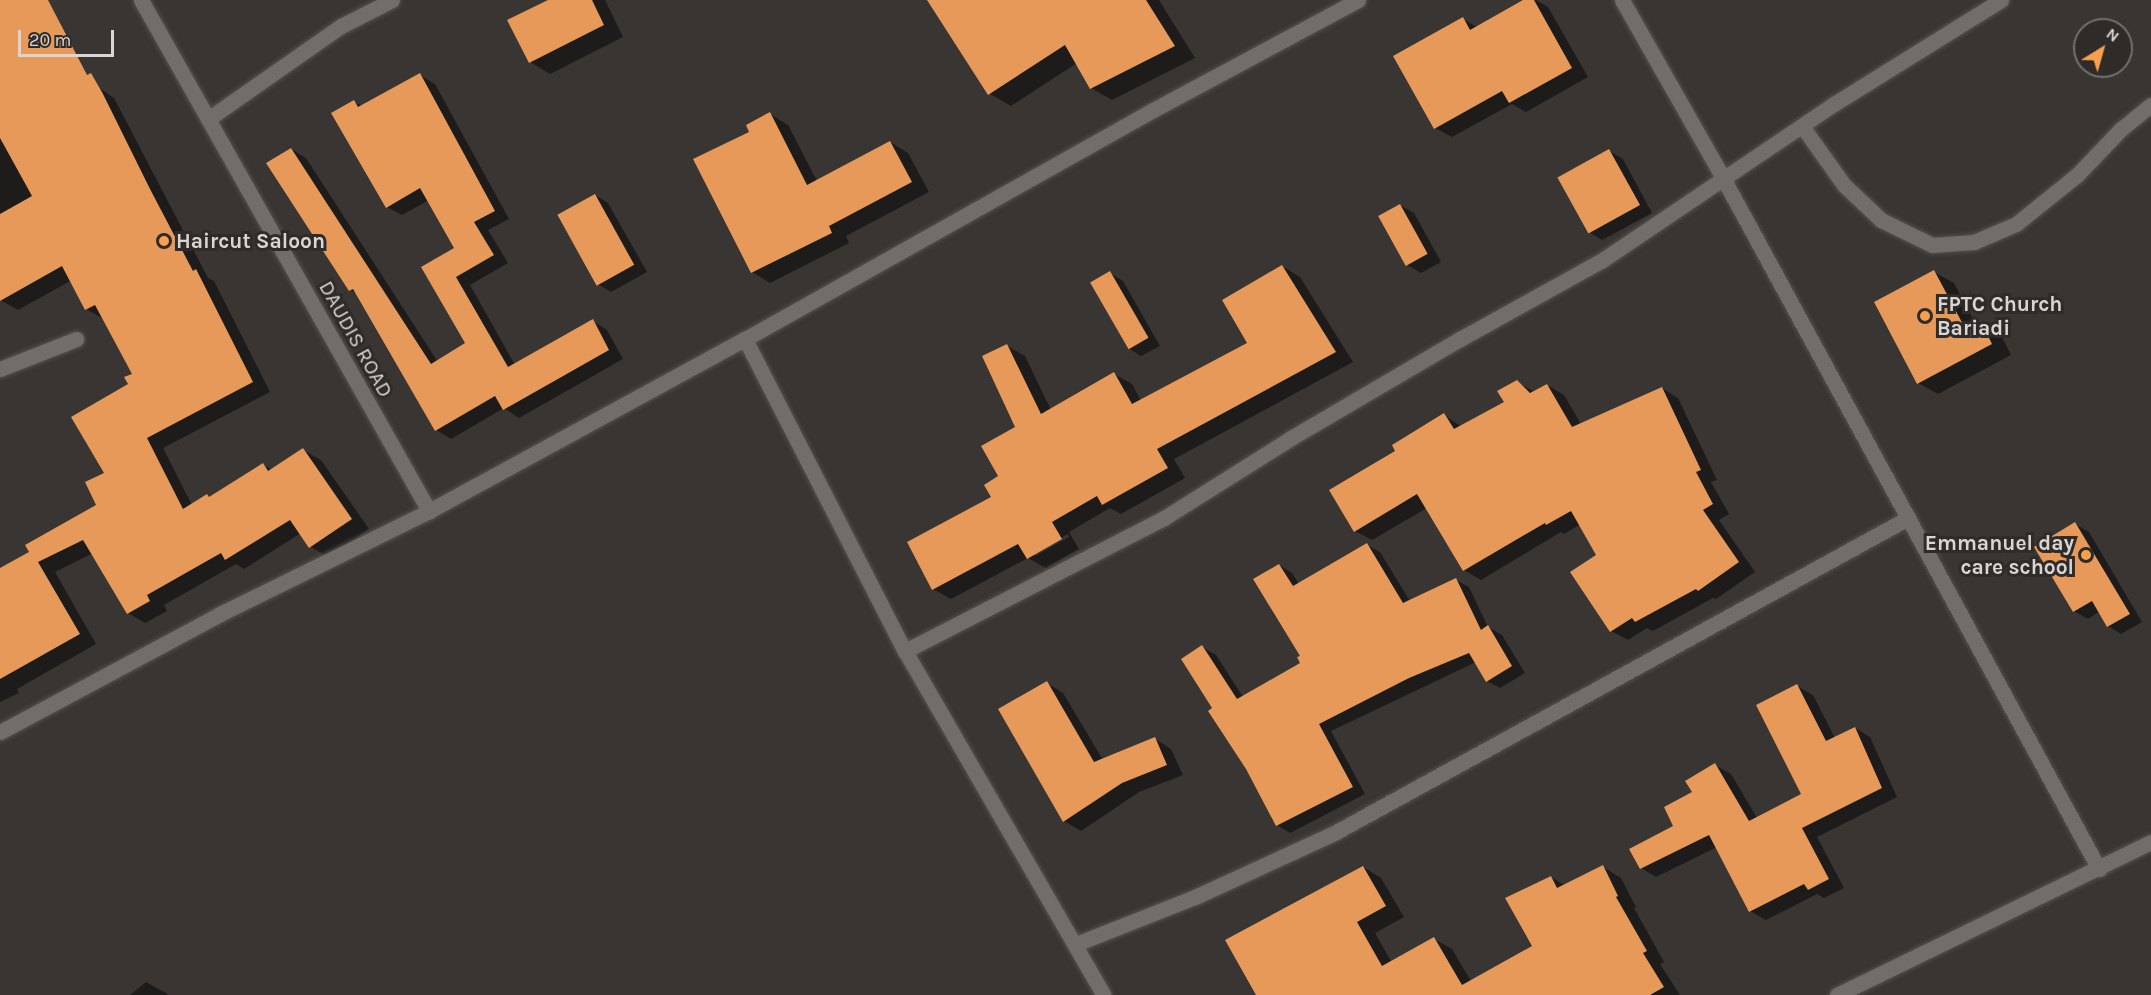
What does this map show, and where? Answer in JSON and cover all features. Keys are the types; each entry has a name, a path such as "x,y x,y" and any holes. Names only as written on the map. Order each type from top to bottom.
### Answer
{"street":[{"name":"DAUDIS ROAD","path":"141,0 429,511"},
{"path":"208,119 341,26 392,0"},
{"path":"0,732 220,614 429,511 745,339 1151,111 1358,0"},
{"path":"1622,0 1723,178 2099,868"},
{"path":"905,651 1164,518 1291,438 1460,339 1601,261 1802,126 2001,0"},
{"path":"1802,126 1844,185 1881,220 1932,245 1974,242 2016,224 2077,175 2121,129 2151,105"},
{"path":"0,369 76,339"},
{"path":"745,339 905,651 1104,995"},
{"path":"1076,944 1195,897 1336,832 1908,518"},
{"path":"1837,995 2151,842"}],"building":[{"path":"0,0 48,0 87,75 91,73 103,94 150,189 193,271 196,269 253,382 147,438 183,509 207,494 209,497 263,463 268,471 303,448 352,519 309,548 290,520 225,560 221,553 147,595 150,601 127,614 83,540 38,562 80,634 0,679 0,568 29,552 25,545 96,505 85,482 104,473 71,417 128,384 124,377 132,374 95,305 85,310 62,266 0,301 0,214 32,196 0,138"},
{"path":"548,0 592,0 604,25 529,63 507,20"},
{"path":"927,0 1146,0 1175,46 1090,89 1065,45 988,95"},
{"path":"1523,0 1534,0 1572,68 1509,103 1502,91 1434,129 1393,56 1463,17 1470,30"},
{"path":"420,73 495,211 474,222 494,255 456,277 508,367 593,319 609,350 503,410 495,396 435,431 353,289 349,291 266,163 291,148 431,364 465,343 421,267 454,248 420,188 386,208 331,113 354,100 358,107"},
{"path":"770,112 807,185 890,141 912,182 829,226 832,233 751,273 693,159 749,132 746,125"},
{"path":"1609,149 1640,205 1588,234 1557,178"},
{"path":"595,194 634,265 597,286 557,215"},
{"path":"1400,204 1428,254 1406,266 1378,216"},
{"path":"1282,265 1336,352 1157,449 1168,468 1102,505 1097,496 1052,522 1062,539 1027,559 1018,544 932,590 907,542 991,497 984,485 998,476 981,446 1015,427 982,356 1007,344 1041,414 1114,372 1132,404 1247,343 1222,300"},
{"path":"1934,270 1966,330 1981,322 1992,344 1917,384 1874,302"},
{"path":"1110,271 1148,338 1129,349 1090,282"},
{"path":"1517,380 1530,393 1547,384 1572,427 1662,387 1701,470 1696,472 1713,504 1703,510 1739,562 1698,591 1696,589 1635,622 1632,618 1610,632 1570,572 1596,555 1571,511 1546,525 1545,523 1463,571 1417,494 1354,532 1329,490 1395,451 1392,445 1444,413 1454,429 1504,402 1497,391"},
{"name":"Emmanuel day care school","path":"2075,522 2130,614 2107,627 2092,601 2073,612 2034,547"},
{"path":"1367,543 1403,603 1456,578 1481,630 1488,625 1512,666 1486,682 1469,653 1409,678 1319,724 1353,787 1276,826 1246,769 1208,711 1212,708 1181,659 1202,645 1237,699 1300,663 1297,657 1300,656 1253,579 1279,564 1293,586"},
{"path":"1047,681 1094,762 1155,737 1167,765 1122,783 1063,822 998,709"},
{"path":"1797,684 1826,741 1855,727 1882,788 1802,828 1829,879 1808,890 1804,884 1749,912 1709,835 1640,869 1629,849 1673,826 1664,807 1692,792 1685,781 1715,763 1749,821 1801,794 1756,705"},
{"path":"1603,865 1618,896 1616,897 1647,951 1643,953 1664,987 1650,995 1256,995 1225,940 1363,866 1386,906 1357,922 1382,966 1434,937 1462,985 1532,946 1505,898 1551,876 1557,888"}],"place":[{"name":"Haircut Saloon","path":"164,241"},
{"name":"FPTC Church Bariadi","path":"1925,316"},
{"name":"Emmanuel day care school","path":"2086,555"}]}
